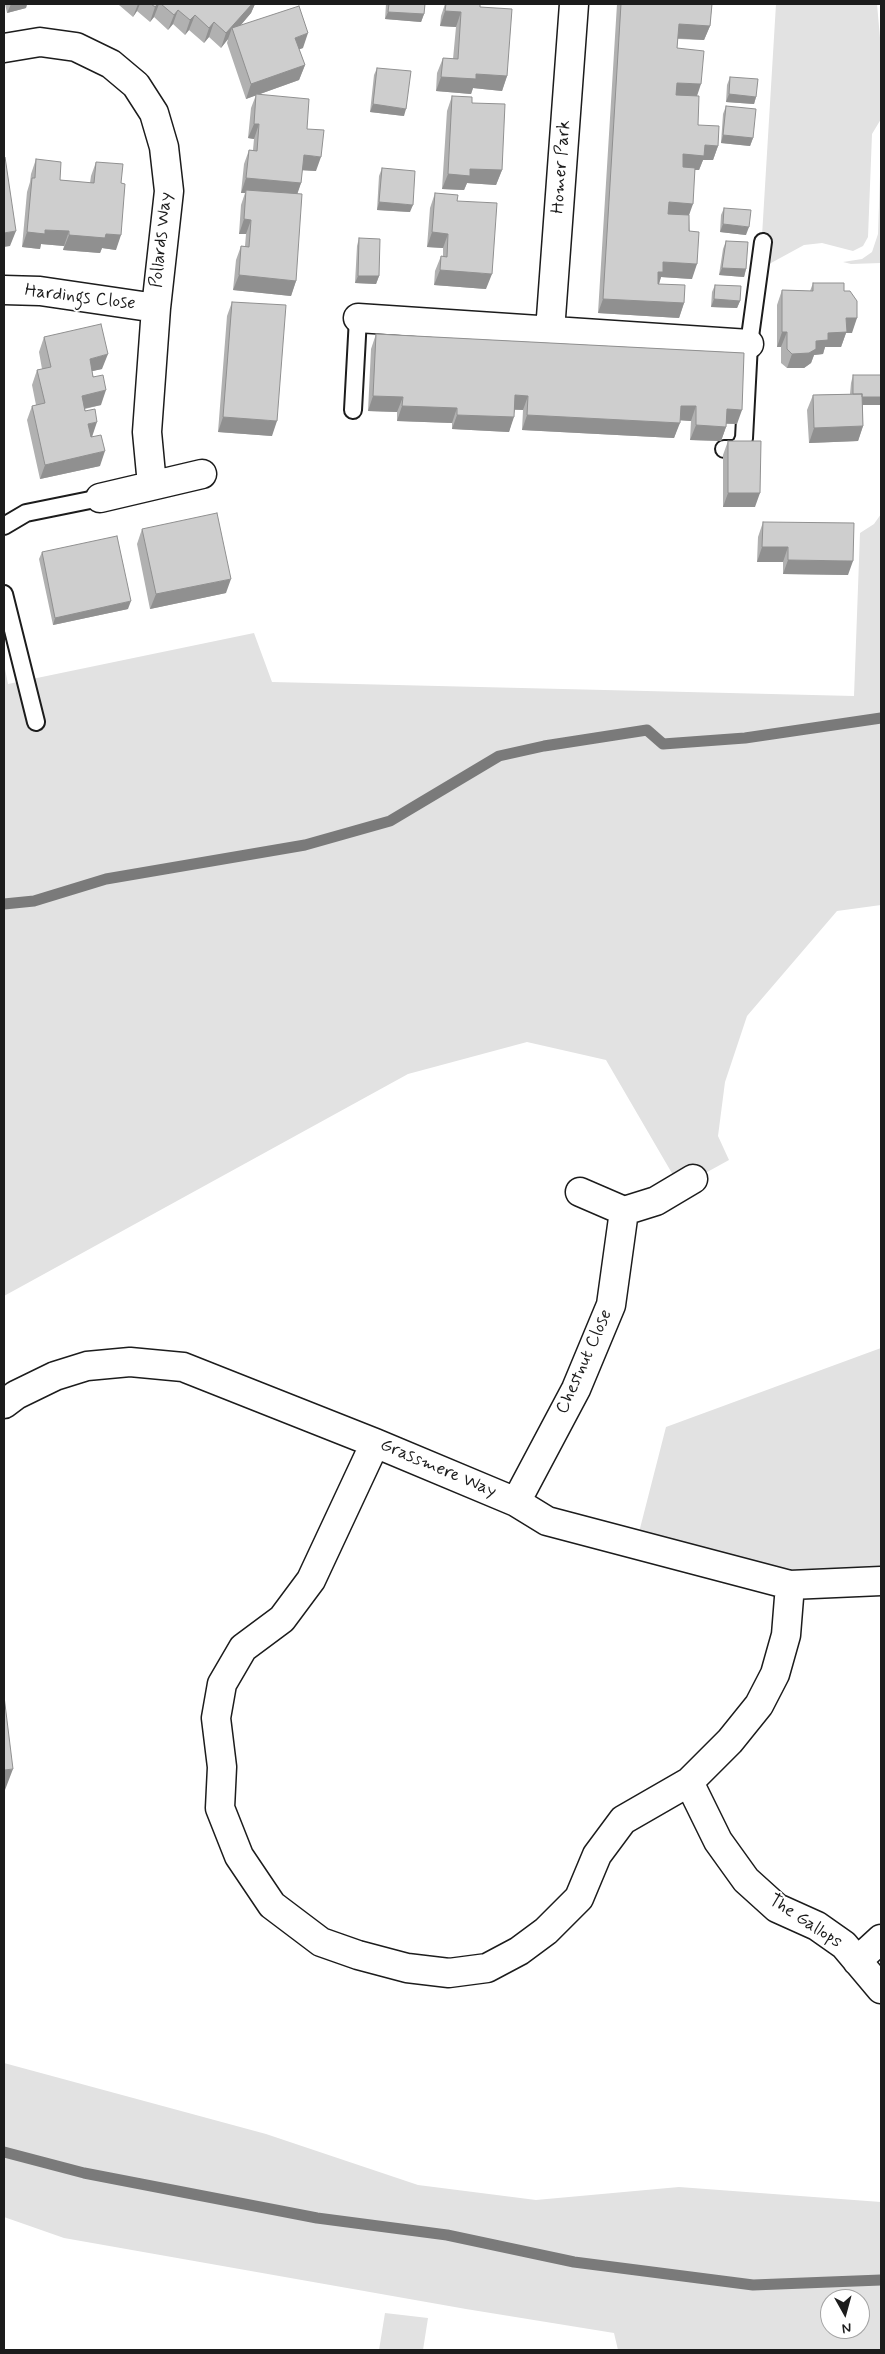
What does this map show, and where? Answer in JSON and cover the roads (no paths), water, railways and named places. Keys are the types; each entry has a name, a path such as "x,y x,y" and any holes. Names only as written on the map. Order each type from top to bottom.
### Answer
{"street":[{"name":"Homer Park","path":"550,331 574,4"},
{"name":"Pollards Way","path":"4,48 40,42 76,47 111,64 136,85 154,113 164,147 169,191 156,308 147,432 152,485"},
{"name":"Hardings Close","path":"4,290 40,291 156,308"},
{"path":"358,318 749,344"},
{"path":"100,498 202,474"},
{"path":"580,1192 624,1211 656,1201 693,1179"},
{"name":"Chestnut Close","path":"516,1502 576,1389 611,1305 624,1211"},
{"name":"Grassmere Way","path":"4,1404 16,1395 55,1376 87,1366 130,1362 184,1367 375,1442 516,1502 547,1521 790,1585 881,1581"},
{"path":"375,1442 311,1580 282,1620 243,1648 222,1684 216,1718 222,1768 220,1808 239,1856 272,1905 321,1942 358,1955 407,1968 449,1973 488,1968 519,1951 546,1932 578,1898 597,1855 623,1820 689,1782 730,1742 759,1705 775,1674 786,1635 790,1585"},
{"name":"The Gallops","path":"689,1782 718,1841 746,1880 778,1908 817,1926 844,1945 881,1989"},
{"name":"The Gallops","path":"857,1961 881,1939"}],"lane":[{"path":"724,449 734,449 741,445 744,438 749,344 763,242"},
{"path":"353,410 358,318"},
{"path":"4,526 26,513 100,498"},
{"path":"4,594 36,722"}],"waterway":[{"path":"4,904 34,901 106,879 305,845 390,821 499,756 544,746 647,730 663,744 745,738 881,718"},
{"path":"4,2152 84,2173 317,2218 447,2235 574,2262 753,2285 881,2280"}]}
